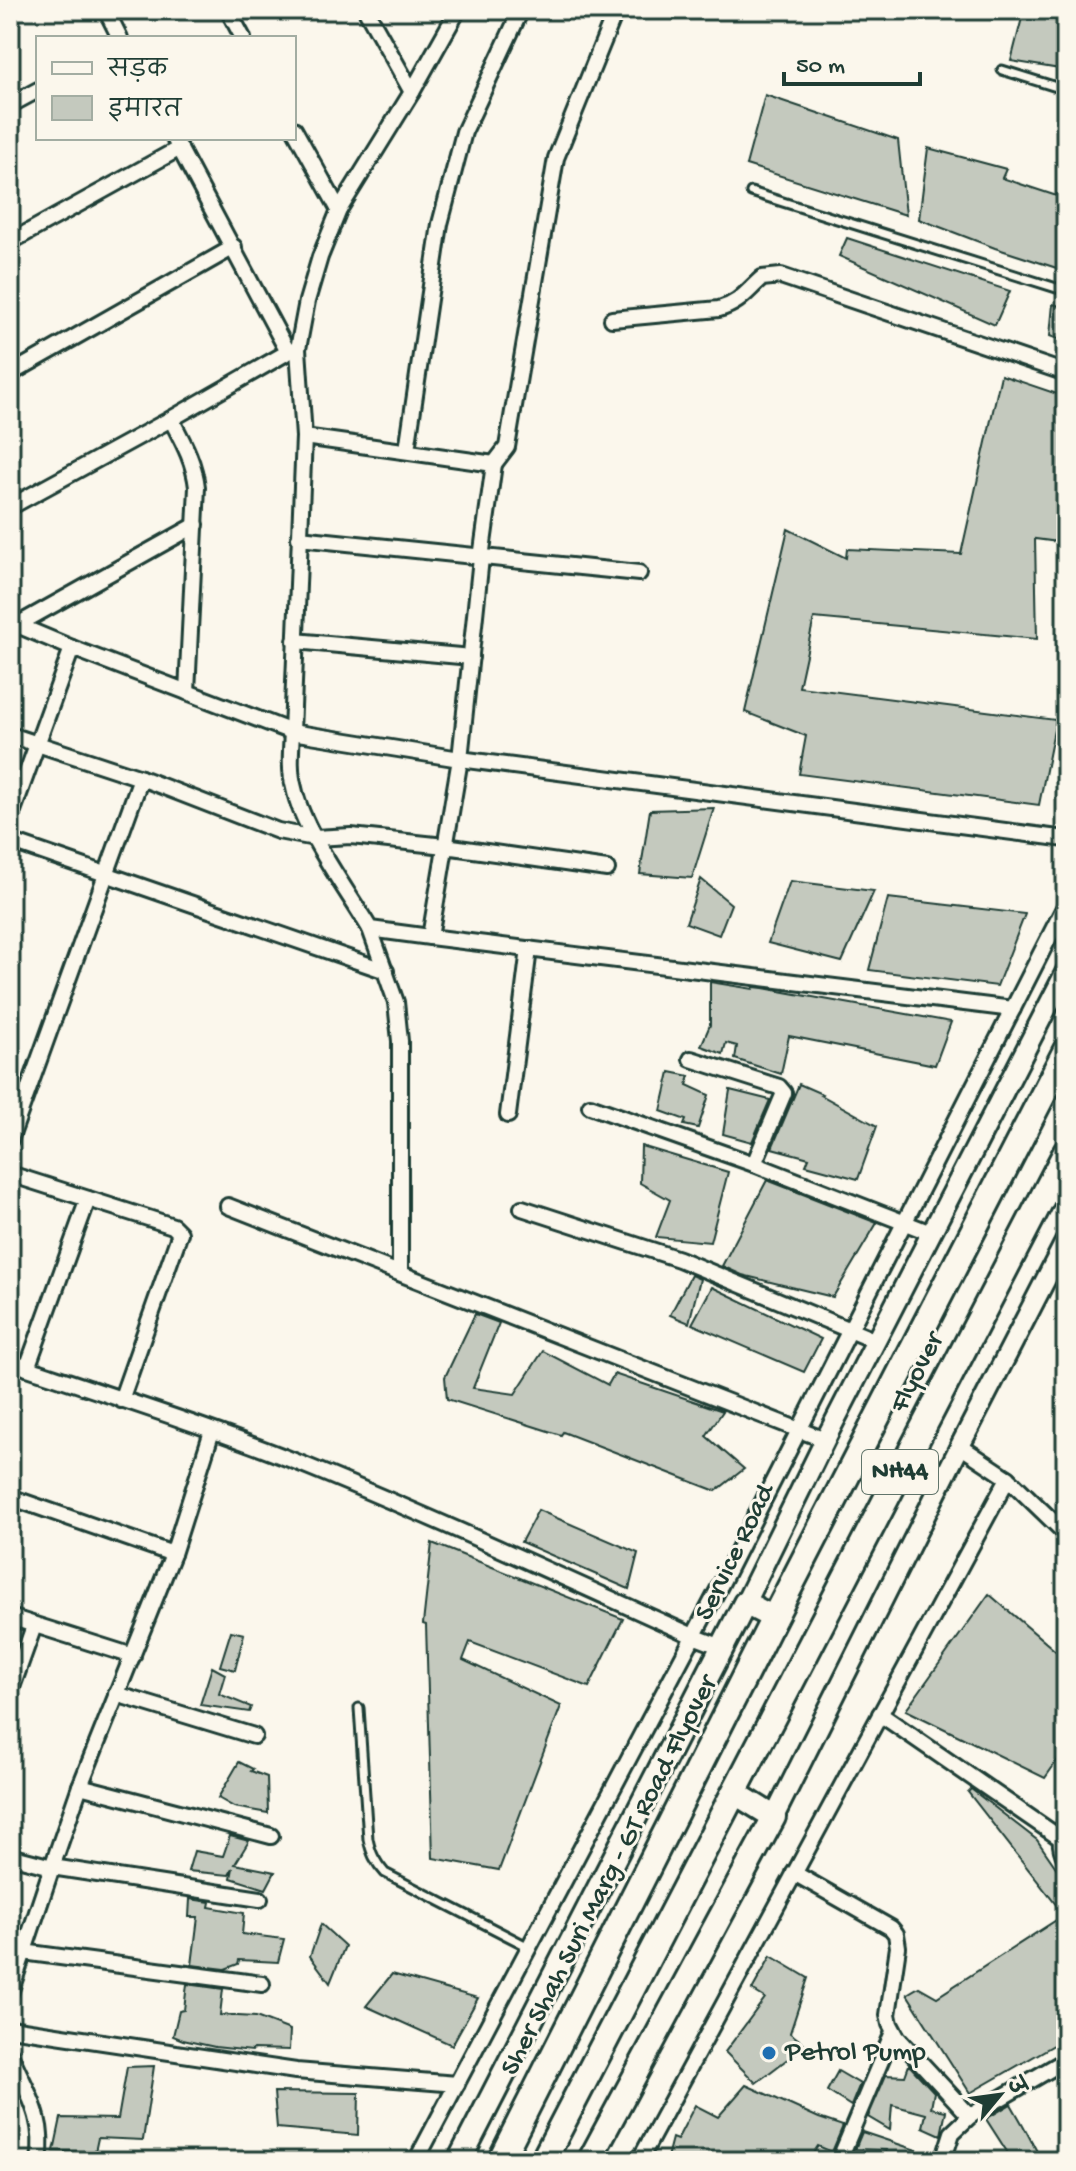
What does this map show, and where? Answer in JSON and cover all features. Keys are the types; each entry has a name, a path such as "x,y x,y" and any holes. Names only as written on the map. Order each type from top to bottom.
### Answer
{"highway":[{"name":"Flyover","path":"774,1618 1066,1050"},
{"name":"Flyover","path":"735,1793 1066,1152"},
{"name":"Sher Shah Suri Marg - GT Road Flyover","path":"500,2161 774,1618"},
{"name":"NH44","path":"543,2161 735,1793"}],"main road":[{"path":"745,1603 774,1618"},
{"name":"Service Road","path":"459,2161 745,1603"},
{"path":"589,2161 774,1817 735,1793"}],"street":[{"path":"106,10 119,36"},
{"path":"228,10 242,36"},
{"path":"366,10 412,92"},
{"path":"10,507 293,350 320,257 339,210 458,10"},
{"path":"407,450 440,224 464,132 521,10"},
{"path":"430,937 460,759 494,464 507,447 556,158 616,10"},
{"path":"10,105 36,91"},
{"path":"296,133 339,210"},
{"path":"10,242 177,143 293,350 304,437 291,771 299,806 370,929 396,1002 400,1041 400,1273"},
{"path":"10,374 234,247"},
{"path":"612,319 719,309 742,298 762,278 781,276 1066,373"},
{"path":"171,419 195,470 196,525 187,692"},
{"path":"304,437 494,464"},
{"path":"14,624 196,525"},
{"path":"299,538 639,573"},
{"path":"14,624 292,732 460,759 1066,839"},
{"path":"295,641 471,657"},
{"path":"10,819 72,648"},
{"path":"10,735 141,778 278,831 315,838 351,836 445,846 607,869"},
{"path":"10,1140 141,778"},
{"path":"10,841 386,971"},
{"path":"416,2161 801,1430 1066,904"},
{"path":"370,929 1013,1009"},
{"path":"508,1115 529,949"},
{"name":"Service Road","path":"745,1603 825,1440 1066,971"},
{"path":"691,1059 779,1087 784,1093 754,1164"},
{"path":"590,1106 754,1164 931,1233"},
{"path":"10,1174 173,1226 180,1233 121,1400"},
{"path":"27,1368 88,1199"},
{"path":"228,1206 825,1440"},
{"path":"522,1208 679,1259 876,1341"},
{"path":"774,1817 960,1446 1061,1263 1066,1240"},
{"path":"10,1362 212,1431 392,1500 722,1647"},
{"path":"10,1993 17,1950 173,1554 212,1431"},
{"path":"960,1446 1008,1478 1066,1534"},
{"path":"639,2161 1008,1478"},
{"path":"10,1497 173,1554"},
{"path":"10,1617 133,1656"},
{"path":"10,1693 34,1626"},
{"path":"116,1694 254,1736"},
{"path":"880,1714 1060,1838"},
{"path":"80,1786 271,1836"},
{"path":"1066,1820 1060,1838 1060,1848 1066,1858"},
{"path":"10,1856 52,1867 260,1899"},
{"path":"794,1873 891,1928 896,1934 898,1947 888,2015 893,2032 970,2116"},
{"path":"17,1950 262,1984"},
{"path":"10,2028 296,2071 457,2084"},
{"path":"843,2151 893,2032"},
{"path":"10,2053 39,2119 39,2161"},
{"path":"943,2161 952,2133 970,2116 1066,2060"}],"lane":[{"path":"1002,70 1066,90"},
{"path":"751,192 1066,291"},
{"path":"359,1708 368,1839 376,1863 385,1873 529,1947"}],"building":[{"path":"1024,10 1066,10 1066,44 1060,69 1011,61"},
{"path":"765,95 898,140 906,215 746,165"},
{"path":"928,148 1006,169 1002,178 1066,199 1066,271 919,219"},
{"path":"847,238 1010,291 995,325 839,256"},
{"path":"1053,304 1066,308 1066,342 1050,336"},
{"path":"1001,375 1066,397 1066,543 1035,539 1037,639 814,618 799,687 1056,720 1039,805 799,774 806,736 745,712 788,529 846,558 847,549 961,554"},
{"path":"714,808 692,878 640,874 650,810"},
{"path":"701,879 731,904 719,935 686,923"},
{"path":"790,881 874,891 842,962 768,943"},
{"path":"888,898 1025,914 997,986 869,970"},
{"path":"710,982 763,988 951,1022 935,1065 789,1036 781,1074 735,1059 737,1046 726,1043 723,1054 701,1046 710,1025"},
{"path":"670,1072 690,1076 687,1085 709,1095 698,1128 684,1125 686,1120 661,1111"},
{"path":"799,1084 877,1126 858,1179 806,1165 809,1158 772,1148"},
{"path":"730,1090 770,1100 752,1142 723,1134"},
{"path":"641,1146 728,1172 710,1242 656,1237 670,1200 640,1183"},
{"path":"767,1180 877,1223 833,1297 742,1275 722,1266"},
{"path":"691,1275 700,1279 689,1323 670,1315"},
{"path":"712,1287 821,1339 804,1372 692,1324"},
{"path":"475,1314 499,1323 473,1388 515,1394 543,1351 608,1385 614,1374 723,1411 706,1436 744,1469 716,1491 563,1432 561,1435 447,1399 445,1377"},
{"path":"538,1510 638,1553 629,1589 521,1542"},
{"path":"432,1543 623,1619 589,1687 470,1642 463,1660 561,1706 499,1870 433,1858 426,1625 423,1624"},
{"path":"989,1594 1066,1660 1066,1748 1045,1778 906,1710"},
{"path":"231,1631 244,1634 235,1670 220,1666"},
{"path":"212,1667 225,1674 219,1694 251,1707 249,1712 200,1705"},
{"path":"239,1762 267,1777 268,1813 234,1807 218,1798"},
{"path":"971,1789 1037,1840 1066,1882 1066,2038 970,2093 907,1994 919,1987 937,1997 1064,1915 968,1792"},
{"path":"230,1836 249,1841 235,1864 275,1872 266,1889 231,1878 233,1868 229,1875 188,1871 194,1851 223,1856"},
{"path":"190,1899 210,1902 209,1907 244,1913 242,1934 284,1939 278,1962 239,1960 238,1964 225,1969 192,1965 198,1917 189,1917"},
{"path":"321,1924 345,1946 330,1983 310,1956"},
{"path":"771,1956 808,1978 790,2033 806,2045 756,2083 725,2052 765,1998 752,1990"},
{"path":"392,1974 478,1998 452,2045 366,2006"},
{"path":"187,1984 223,1989 220,2015 256,2017 290,2030 289,2050 252,2051 215,2047 173,2036 179,2011 184,2010"},
{"path":"909,2065 934,2092 931,2108 946,2111 941,2135 923,2127 926,2114 892,2105 890,2130 868,2117 886,2075 905,2076"},
{"path":"154,2066 143,2140 98,2138 95,2152 54,2151 61,2118 118,2119 127,2067"},
{"path":"838,2071 860,2084 851,2106 827,2091"},
{"path":"746,2085 843,2126 832,2152 818,2146 808,2161 666,2161 672,2138 677,2140 695,2105 718,2117"},
{"path":"274,2092 359,2093 358,2135 277,2128"},
{"path":"1011,2104 1042,2161 1013,2161 986,2119"},
{"path":"862,2132 934,2156 933,2161 883,2161 886,2150 855,2149"}],"place":[{"name":"Petrol Pump","path":"769,2053"}]}
